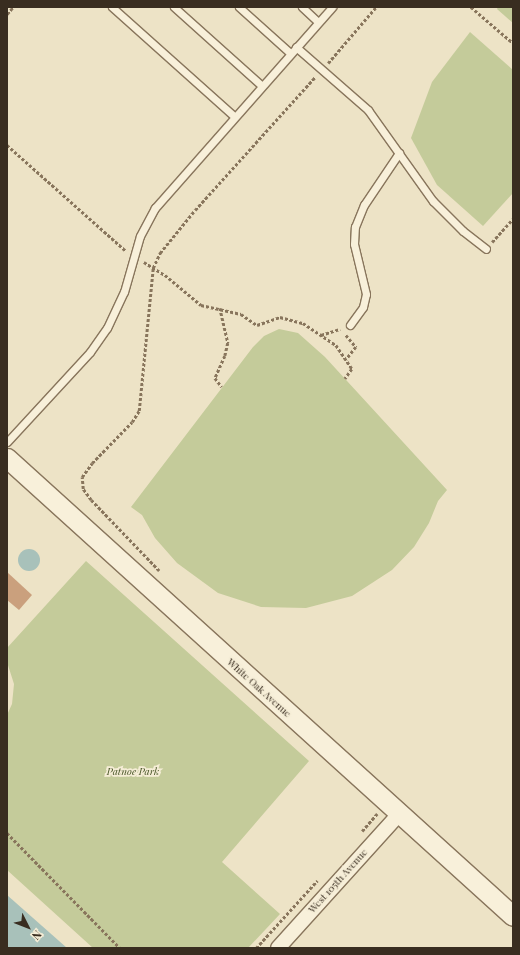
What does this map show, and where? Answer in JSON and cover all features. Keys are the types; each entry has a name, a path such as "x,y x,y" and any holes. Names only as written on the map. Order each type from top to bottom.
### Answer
{"street":[{"name":"White Oak Avenue","path":"7,458 392,809 513,916"},
{"name":"West 105th Avenue","path":"278,948 392,809"}],"lane":[{"path":"112,7 234,116"},
{"path":"174,7 261,85"},
{"path":"239,7 290,53"},
{"path":"302,7 318,22"},
{"path":"7,442 99,340 119,305 140,236 155,208 261,85 332,7"},
{"path":"296,47 323,69 368,110 441,211 486,249"},
{"path":"350,325 363,307 366,294 354,244 355,227 364,205 399,153"}],"path":[{"path":"7,14 13,7"},
{"path":"162,575 143,551 91,500 83,489 82,481 86,470 132,422 139,411 153,268 178,230 323,69 376,7"},
{"path":"472,7 513,44"},
{"path":"7,145 117,245 170,279 195,302 245,315 257,325 271,318 296,319 321,334 336,345 346,360 352,371 346,379"},
{"path":"486,249 513,219"},
{"path":"220,308 228,343 225,356 215,378 222,387"},
{"path":"321,334 350,325"},
{"path":"340,329 356,347 346,360"},
{"path":"358,836 392,809"},
{"path":"7,833 120,948"},
{"path":"256,948 319,879"}],"green space":[{"path":"498,7 513,7 513,23 497,9"},
{"path":"470,32 513,70 513,193 483,226 437,185 411,138 432,82"},
{"path":"279,329 298,333 325,357 447,490 438,501 429,523 414,547 392,570 352,596 306,608 261,607 218,593 177,563 155,538 142,515 131,507 253,347 264,336"},
{"name":"Patnoe Park","path":"86,561 309,761 222,862 280,914 248,948 93,948 7,870 7,715 12,704 14,684 7,662 7,648"}],"water":[{"path":"25,549 33,549 40,556 40,564 33,571 25,571 18,564 18,556"},
{"path":"7,895 67,948 7,948"}],"building":[{"path":"7,572 32,595 19,610 7,600"}]}
